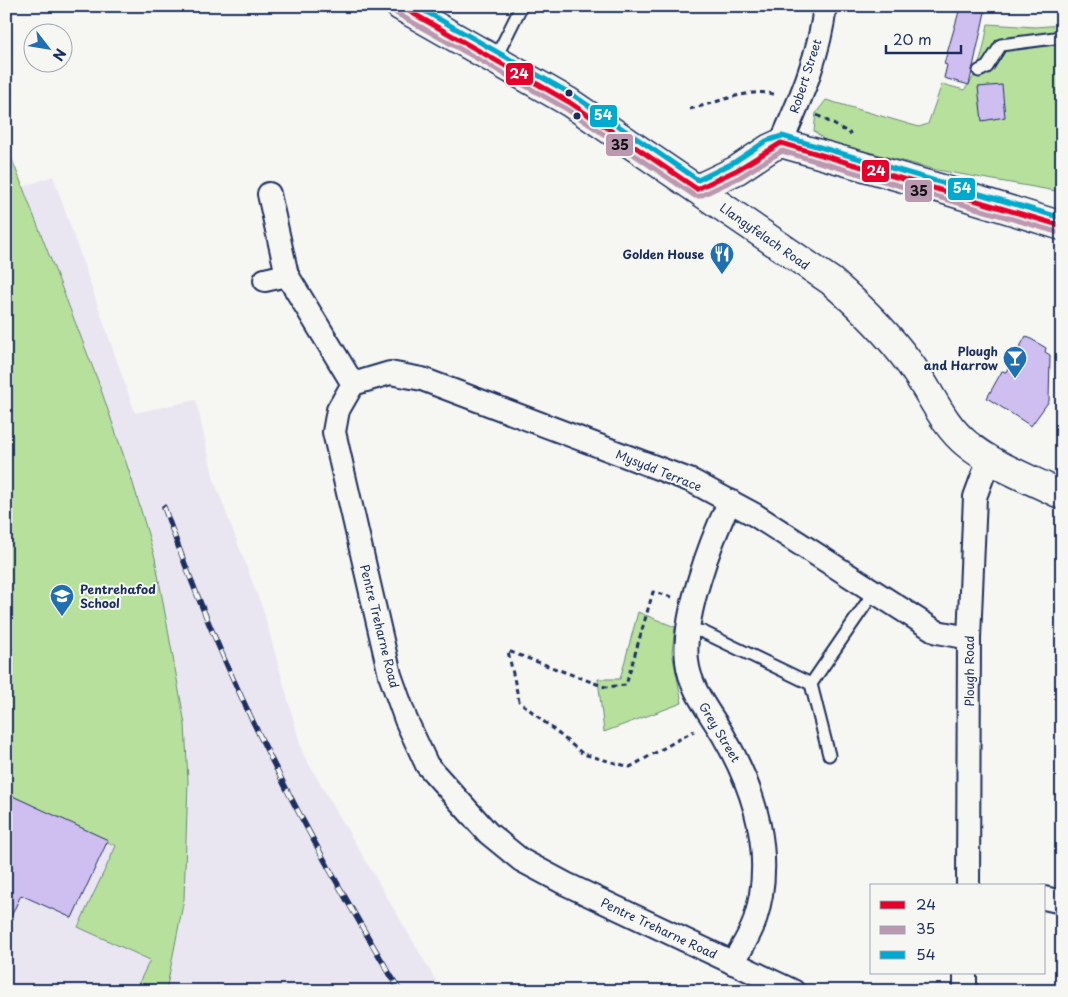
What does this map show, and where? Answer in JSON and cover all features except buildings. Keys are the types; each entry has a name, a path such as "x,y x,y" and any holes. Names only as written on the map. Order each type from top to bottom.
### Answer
{"main road":[{"name":"Llangyfelach Road","path":"400,6 569,102 831,281 865,310 911,365 949,426 967,444 989,459 1062,495"},
{"path":"697,189 737,170 781,143 942,188 1062,226"}],"street":[{"name":"Robert Street","path":"781,143 798,104 815,51 824,6"},
{"path":"269,194 287,275 354,384"},
{"path":"265,280 287,275"},
{"name":"Mysydd Terrace","path":"354,384 390,373 422,379 692,481 730,501 937,632 969,638"},
{"name":"Pentre Treharne Road","path":"354,384 338,410 334,432 390,675 406,720 427,765 488,834 521,860 566,884 793,991"},
{"name":"Plough Road","path":"975,884 969,638 975,496 989,459"},
{"name":"Grey Street","path":"730,501 721,520 694,604 689,629 687,659 691,680 700,699 745,776 763,839 763,869 758,905 753,923 733,963"},
{"path":"1046,898 1062,902"},
{"path":"965,974 965,991"}],"lane":[{"path":"495,60 520,8"},
{"path":"979,71 987,66 1001,46 1062,37"},
{"path":"829,755 811,684 874,592"},
{"path":"689,629 703,632 811,684"}],"path":[{"path":"690,109 767,91 798,104"},
{"path":"694,604 654,592 626,685 605,687 508,651 519,701 584,754 630,767 714,720"}],"shaded area":[{"path":"53,176 135,413 196,400 214,480 264,613 303,754 442,991 6,991 6,305 98,381 23,187"}],"green space":[{"path":"988,24 1035,27 1062,25 1062,192 937,170 826,141 814,131 816,113 826,100 919,127 928,124 942,84 964,90 974,76 978,68"},
{"name":"Pentrehafod School","path":"6,144 98,381 132,480 155,558 185,724 188,781 184,899 166,991 135,991 150,960 78,927 116,846 6,793"},
{"path":"638,612 675,627 672,652 682,703 604,732 598,679 620,679"}],"railway":[{"path":"164,507 213,634 269,755 332,873 400,991"}],"transit line":[{"name":"24","path":"400,6 569,102 697,189"},
{"name":"54","path":"416,6 573,95 698,180 733,163 766,141 782,136 1062,218"},
{"name":"35","path":"396,13 565,108 695,196 700,196 740,177 782,151 1060,233"},
{"name":"24","path":"697,189 737,170 781,143 1062,226"}],"place":[{"name":"Golden House","path":"722,275"},
{"name":"Plough and Harrow","path":"1015,379"},
{"name":"Pentrehafod School","path":"62,617"}]}
